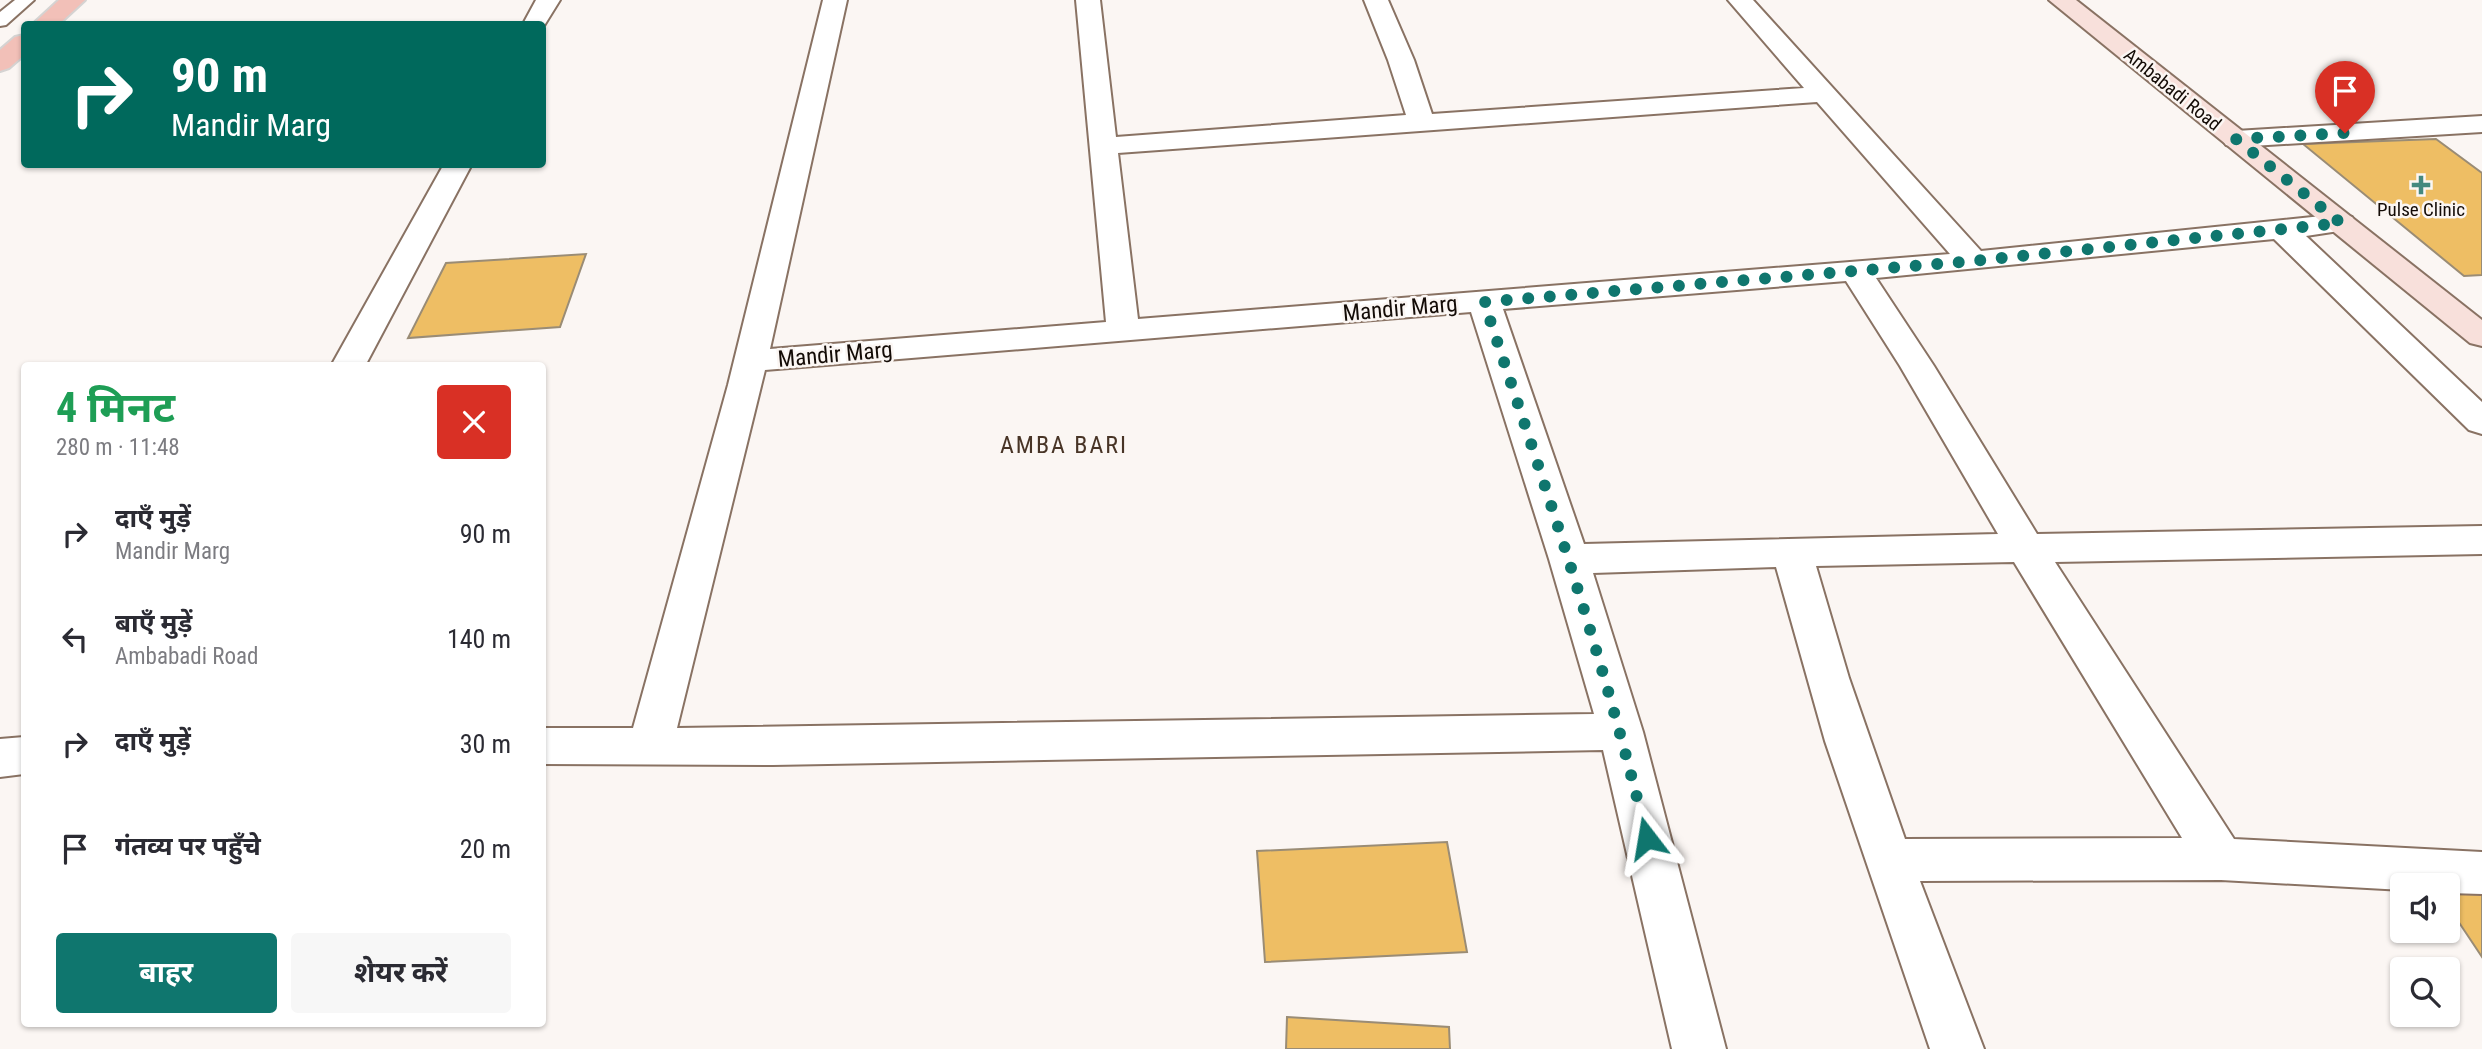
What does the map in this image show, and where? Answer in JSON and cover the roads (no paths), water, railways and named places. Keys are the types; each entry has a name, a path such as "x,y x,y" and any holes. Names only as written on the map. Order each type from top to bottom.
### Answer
{"main road":[{"path":"48,21 73,0"},
{"path":"0,63 21,45"}],"street":[{"path":"537,21 548,0"},
{"path":"650,747 751,361 835,0"},
{"path":"1088,0 1123,331"},
{"path":"1376,0 1401,60 1422,124"},
{"path":"1740,0 1973,261"},
{"name":"Ambabadi Road","path":"2061,0 2482,335"},
{"path":"1103,146 1223,135 1422,124 1824,94"},
{"path":"2236,139 2482,124"},
{"path":"350,362 456,168"},
{"name":"Mandir Marg","path":"751,361 1973,261 2341,223"},
{"path":"2281,229 2482,422"},
{"path":"1855,271 1917,366 2025,547 2221,859"},
{"path":"1484,302 1569,559 1621,732 1699,1049"},
{"path":"1569,559 2025,547 2482,540"},
{"path":"1792,552 1805,601 1888,860 1957,1049"},
{"path":"546,746 773,747 1621,732"},
{"path":"0,758 21,756"},
{"path":"1888,860 2221,859 2482,873"}],"lane":[{"path":"0,21 25,0"}],"place":[{"name":"Pulse Clinic","path":"2421,185"}],"district":[{"name":"AMBA BARI","path":"1064,445"}]}
